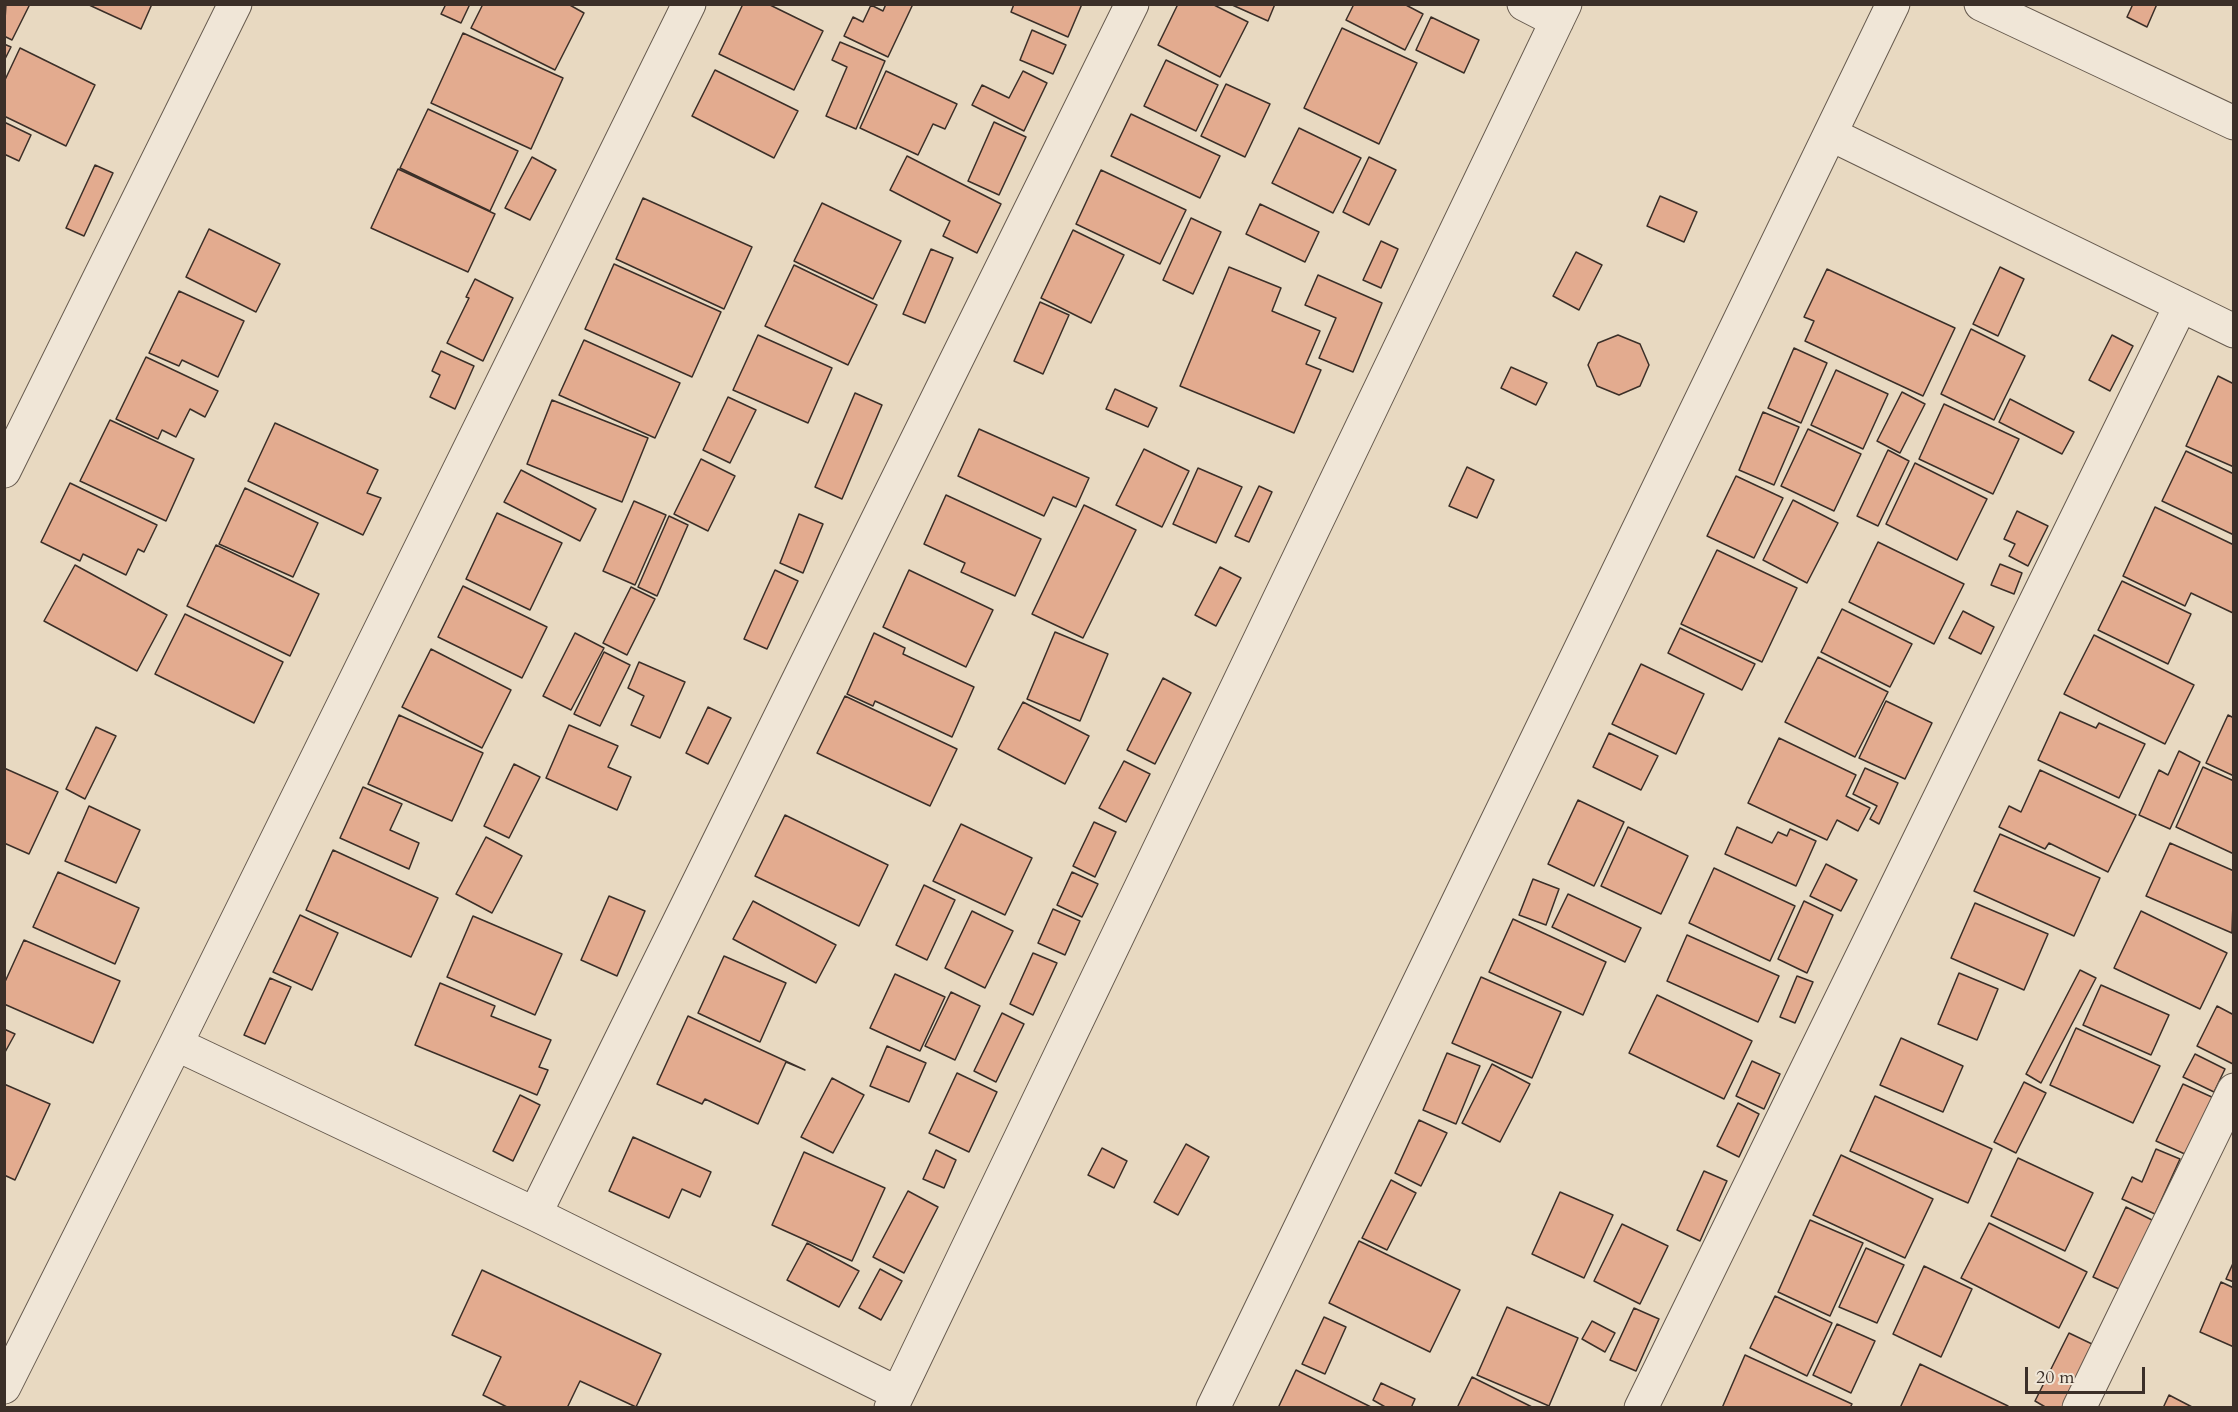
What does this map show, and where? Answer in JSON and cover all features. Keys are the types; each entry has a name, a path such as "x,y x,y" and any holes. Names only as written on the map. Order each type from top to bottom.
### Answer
{"street":[{"path":"4,471 235,4"},
{"path":"6,1380 176,1044 689,4"},
{"path":"536,1214 1132,4"},
{"path":"176,1044 536,1214 894,1400 1561,13 1524,4"},
{"path":"1213,1407 1893,4"},
{"path":"1981,4 2234,123"},
{"path":"1830,134 2234,331"},
{"path":"1641,1407 2181,305"},
{"path":"2079,1407 2234,1090"}],"building":[{"path":"6,4 30,4 12,40 4,36"},
{"path":"87,4 152,4 141,29"},
{"path":"446,4 470,4 461,23 441,14"},
{"path":"483,4 568,4 584,13 555,70 471,28"},
{"path":"743,4 768,4 823,31 794,90 719,54"},
{"path":"886,4 913,4 888,57 844,36 853,17 863,22 871,5 883,11"},
{"path":"1014,4 1082,4 1068,37 1011,12"},
{"path":"1178,4 1212,4 1248,22 1220,77 1158,45"},
{"path":"1230,4 1275,4 1268,21"},
{"path":"1354,4 1404,4 1423,14 1405,50 1346,20"},
{"path":"2133,4 2157,4 2147,27 2127,17"},
{"path":"1431,17 1479,40 1464,73 1416,50"},
{"path":"1342,28 1417,63 1379,144 1304,108"},
{"path":"1032,30 1066,45 1053,74 1020,60"},
{"path":"463,33 563,78 531,149 431,103"},
{"path":"840,42 885,61 856,129 826,116 847,67 832,60"},
{"path":"4,44 11,47 4,61"},
{"path":"20,48 95,85 66,146 4,116 4,82"},
{"path":"1166,60 1218,85 1196,131 1144,106"},
{"path":"715,70 798,111 774,158 692,116"},
{"path":"886,71 957,104 945,129 933,124 918,155 860,128"},
{"path":"1023,71 1047,83 1024,131 972,105 982,85 1009,98"},
{"path":"1226,84 1270,104 1245,157 1201,136"},
{"path":"428,109 518,151 490,211 400,168"},
{"path":"1131,114 1220,156 1200,198 1111,156"},
{"path":"4,122 31,135 19,161 4,154"},
{"path":"994,122 1026,137 999,195 968,181"},
{"path":"1299,128 1361,158 1333,213 1272,183"},
{"path":"907,156 1001,204 977,253 943,236 950,221 890,190"},
{"path":"532,157 556,170 530,220 505,208"},
{"path":"1369,157 1396,170 1369,225 1343,212"},
{"path":"95,165 113,173 84,236 66,228"},
{"path":"398,169 495,214 468,272 371,228"},
{"path":"1101,170 1186,210 1160,264 1076,224"},
{"path":"1660,196 1697,212 1684,242 1647,226"},
{"path":"643,198 752,247 724,309 616,259"},
{"path":"822,203 901,241 873,299 794,261"},
{"path":"1260,204 1319,232 1305,262 1246,234"},
{"path":"1191,218 1221,232 1193,294 1163,280"},
{"path":"209,229 280,264 256,312 186,277"},
{"path":"1073,230 1124,255 1091,323 1041,298"},
{"path":"1381,241 1398,249 1381,288 1363,280"},
{"path":"931,249 953,258 925,323 903,314"},
{"path":"1576,252 1602,265 1579,310 1553,296"},
{"path":"614,264 721,312 692,377 585,329"},
{"path":"794,265 877,305 848,365 765,326"},
{"path":"1229,267 1281,288 1272,311 1320,331 1306,364 1321,370 1294,433 1180,386"},
{"path":"2000,267 2024,279 1998,336 1973,324"},
{"path":"1827,269 1955,328 1923,396 1805,341 1814,321 1804,317"},
{"path":"1318,275 1382,303 1353,372 1319,358 1336,318 1305,305"},
{"path":"475,279 513,298 483,361 447,343 469,298 466,297"},
{"path":"179,291 244,321 218,377 182,360 179,366 149,353"},
{"path":"1040,302 1069,315 1043,374 1014,361"},
{"path":"1971,329 2025,356 1994,420 1941,394"},
{"path":"758,335 832,368 808,423 733,390"},
{"path":"1618,335 1640,344 1649,365 1640,386 1619,395 1597,386 1588,365 1598,343"},
{"path":"2112,335 2133,346 2110,391 2089,380"},
{"path":"584,340 680,383 655,438 559,395"},
{"path":"1794,348 1827,363 1801,423 1768,408"},
{"path":"441,351 474,366 455,409 430,397 440,375 432,371"},
{"path":"146,357 218,391 205,417 190,409 176,437 162,430 158,439 116,419"},
{"path":"1511,367 1547,383 1536,405 1501,388"},
{"path":"1836,370 1888,394 1863,449 1811,425"},
{"path":"2218,376 2234,384 2234,467 2186,446"},
{"path":"1115,389 1157,408 1148,427 1106,409"},
{"path":"1902,392 1925,404 1900,453 1877,441"},
{"path":"855,393 882,405 842,499 815,487"},
{"path":"728,397 756,410 730,463 703,450"},
{"path":"2010,399 2074,432 2062,454 1999,422"},
{"path":"552,400 648,438 622,502 527,464"},
{"path":"1944,404 2019,439 1993,494 1919,459"},
{"path":"1763,412 1799,427 1774,485 1739,470"},
{"path":"110,420 194,459 166,521 80,481"},
{"path":"275,423 378,470 367,493 381,498 363,535 248,481"},
{"path":"979,429 1089,478 1076,507 1053,497 1044,516 958,476"},
{"path":"1808,429 1861,454 1834,511 1781,486"},
{"path":"1144,449 1189,471 1162,527 1116,505"},
{"path":"1888,450 1909,461 1878,526 1857,516"},
{"path":"2186,451 2234,474 2234,535 2162,501"},
{"path":"701,459 735,476 708,531 674,514"},
{"path":"1915,463 1987,499 1957,560 1886,524"},
{"path":"1467,467 1494,480 1477,518 1449,506"},
{"path":"1198,468 1242,487 1216,543 1173,524"},
{"path":"521,470 596,509 580,541 504,502"},
{"path":"1736,476 1783,498 1754,558 1707,536"},
{"path":"70,483 157,525 144,552 138,549 126,575 83,554 80,561 41,542"},
{"path":"1259,486 1272,492 1249,542 1235,536"},
{"path":"245,488 318,523 293,577 219,544"},
{"path":"946,495 1041,539 1015,596 961,572 965,563 924,544"},
{"path":"1793,500 1838,523 1807,583 1763,560"},
{"path":"634,501 666,515 635,585 603,571"},
{"path":"1084,505 1136,530 1083,638 1032,614"},
{"path":"2155,507 2234,545 2233,613 2191,593 2185,606 2123,576"},
{"path":"2017,511 2048,526 2028,566 2009,556 2015,544 2004,539"},
{"path":"497,513 562,543 530,610 466,579"},
{"path":"799,514 823,524 803,573 780,563"},
{"path":"669,516 688,525 657,596 638,587"},
{"path":"1878,542 1964,584 1934,644 1849,602"},
{"path":"216,545 319,594 290,656 187,606"},
{"path":"1717,550 1797,588 1762,662 1681,624"},
{"path":"2000,564 2022,573 2014,594 1991,585"},
{"path":"75,565 167,615 137,671 44,621"},
{"path":"1220,567 1241,578 1216,626 1195,615"},
{"path":"775,570 798,581 767,649 744,639"},
{"path":"909,570 993,610 966,667 883,627"},
{"path":"2122,581 2191,614 2168,664 2098,630"},
{"path":"463,586 547,627 522,678 438,637"},
{"path":"631,587 655,599 627,655 603,643"},
{"path":"1842,609 1912,644 1890,687 1821,652"},
{"path":"1963,611 1994,627 1981,654 1949,638"},
{"path":"185,614 283,662 254,723 155,674"},
{"path":"1680,628 1755,664 1742,690 1668,653"},
{"path":"1055,632 1108,654 1080,721 1027,699"},
{"path":"575,633 604,648 571,710 543,696"},
{"path":"874,633 905,648 903,654 974,687 952,737 875,701 873,706 847,694"},
{"path":"2094,635 2194,685 2165,744 2064,694"},
{"path":"431,649 511,690 482,748 402,707"},
{"path":"604,652 630,665 600,726 574,714"},
{"path":"1818,657 1888,692 1855,757 1785,722"},
{"path":"639,662 685,682 660,738 631,725 644,696 628,688"},
{"path":"1641,664 1704,694 1676,754 1612,724"},
{"path":"1163,678 1191,693 1155,764 1127,750"},
{"path":"845,696 957,749 930,806 817,753"},
{"path":"1886,701 1932,723 1905,779 1859,758"},
{"path":"1023,702 1089,736 1065,784 998,749"},
{"path":"708,707 731,718 708,764 686,753"},
{"path":"2060,712 2096,728 2099,723 2145,744 2119,798 2038,760"},
{"path":"399,715 483,753 452,821 368,784"},
{"path":"2228,715 2234,718 2234,776 2206,763"},
{"path":"569,725 618,746 608,767 631,777 617,810 546,778"},
{"path":"96,727 116,736 85,799 66,789"},
{"path":"1609,733 1658,756 1641,790 1593,767"},
{"path":"1779,738 1856,775 1846,796 1870,808 1858,831 1837,820 1827,840 1748,803"},
{"path":"2179,751 2200,762 2170,829 2139,815 2159,770 2168,775"},
{"path":"1124,761 1150,774 1126,822 1099,808"},
{"path":"514,764 540,777 509,838 484,826"},
{"path":"2203,767 2234,781 2234,854 2176,827"},
{"path":"4,768 58,792 29,854 4,843"},
{"path":"1865,768 1898,783 1879,824 1870,819 1877,806 1853,794"},
{"path":"2040,770 2136,815 2108,872 2049,843 2045,849 1999,827 2009,806 2021,812"},
{"path":"363,787 402,804 390,830 419,843 409,869 340,838"},
{"path":"1578,800 1624,822 1594,886 1548,864"},
{"path":"89,806 140,830 116,883 65,861"},
{"path":"785,815 888,865 859,926 755,876"},
{"path":"1094,822 1116,832 1095,877 1073,866"},
{"path":"961,824 1032,858 1005,915 933,881"},
{"path":"1628,827 1688,856 1661,914 1601,886"},
{"path":"1737,827 1772,843 1778,832 1787,836 1790,829 1816,841 1796,886 1725,854"},
{"path":"2000,834 2100,878 2074,936 1974,891"},
{"path":"486,837 522,856 492,913 456,894"},
{"path":"2170,843 2234,871 2232,933 2146,896"},
{"path":"333,850 438,898 411,957 306,910"},
{"path":"1826,864 1857,880 1841,911 1810,896"},
{"path":"1714,868 1795,906 1770,961 1689,923"},
{"path":"58,872 139,908 115,964 33,927"},
{"path":"1072,872 1098,884 1082,917 1057,905"},
{"path":"1533,879 1559,889 1546,925 1519,915"},
{"path":"924,885 955,900 927,960 896,945"},
{"path":"1568,894 1641,928 1625,962 1552,927"},
{"path":"609,896 645,911 617,976 581,960"},
{"path":"753,901 836,945 816,983 733,939"},
{"path":"1804,901 1833,915 1807,973 1778,959"},
{"path":"1975,903 2048,934 2024,990 1951,958"},
{"path":"1053,909 1080,921 1065,955 1038,943"},
{"path":"972,911 1013,931 985,988 945,968"},
{"path":"2141,911 2227,953 2200,1009 2114,968"},
{"path":"300,915 338,933 312,990 273,972"},
{"path":"473,916 562,954 535,1015 447,977"},
{"path":"1513,919 1606,962 1583,1015 1489,972"},
{"path":"1687,935 1779,976 1758,1022 1667,981"},
{"path":"24,940 120,981 93,1043 4,1004 4,984"},
{"path":"1033,953 1057,963 1033,1015 1010,1004"},
{"path":"724,956 786,983 760,1042 698,1013"},
{"path":"2080,970 2096,978 2041,1083 2026,1074"},
{"path":"1959,973 1998,989 1977,1040 1938,1024"},
{"path":"895,974 945,997 920,1051 870,1028"},
{"path":"1797,976 1813,982 1795,1023 1780,1017"},
{"path":"1481,977 1561,1012 1532,1078 1452,1043"},
{"path":"270,978 291,987 265,1044 244,1035"},
{"path":"440,983 495,1006 491,1016 551,1040 539,1067 548,1070 537,1095 415,1045"},
{"path":"2101,985 2169,1015 2151,1055 2083,1025"},
{"path":"951,992 980,1006 955,1060 925,1046"},
{"path":"1657,995 1752,1041 1724,1099 1629,1053"},
{"path":"2217,1006 2234,1015 2233,1064 2197,1046"},
{"path":"1002,1013 1024,1024 996,1082 974,1071"},
{"path":"688,1016 805,1070 786,1062 758,1124 705,1099 702,1104 657,1084"},
{"path":"2076,1028 2160,1066 2133,1123 2050,1085"},
{"path":"4,1029 15,1034 4,1054"},
{"path":"1901,1038 1963,1066 1943,1112 1880,1085"},
{"path":"887,1046 926,1063 909,1102 870,1086"},
{"path":"1447,1053 1480,1066 1456,1124 1423,1110"},
{"path":"2195,1054 2225,1069 2214,1092 2183,1077"},
{"path":"1752,1061 1780,1074 1764,1109 1736,1096"},
{"path":"1492,1064 1530,1084 1500,1142 1462,1123"},
{"path":"957,1073 997,1092 969,1152 929,1133"},
{"path":"832,1078 864,1095 833,1153 801,1137"},
{"path":"2024,1082 2046,1093 2016,1153 1994,1142"},
{"path":"4,1084 50,1104 15,1180 4,1175"},
{"path":"2183,1084 2214,1098 2187,1155 2156,1141"},
{"path":"520,1095 540,1105 513,1161 493,1151"},
{"path":"1875,1096 1992,1149 1968,1203 1850,1151"},
{"path":"1738,1103 1759,1114 1739,1157 1717,1146"},
{"path":"1419,1120 1447,1133 1421,1186 1395,1173"},
{"path":"633,1137 711,1172 700,1197 682,1189 669,1218 609,1191"},
{"path":"1186,1144 1209,1157 1178,1215 1154,1202"},
{"path":"1102,1148 1127,1161 1114,1188 1088,1175"},
{"path":"2156,1149 2180,1159 2155,1214 2122,1199 2132,1177 2142,1182"},
{"path":"936,1150 956,1160 944,1188 923,1179"},
{"path":"804,1152 885,1188 852,1261 772,1225"},
{"path":"1841,1155 1933,1199 1905,1258 1813,1215"},
{"path":"2018,1158 2093,1193 2065,1251 1991,1216"},
{"path":"1704,1171 1727,1181 1700,1241 1677,1230"},
{"path":"1391,1180 1416,1193 1387,1250 1362,1238"},
{"path":"908,1191 938,1207 904,1273 873,1257"},
{"path":"1560,1192 1613,1215 1584,1278 1532,1254"},
{"path":"2126,1207 2154,1221 2121,1290 2093,1277"},
{"path":"1810,1220 1863,1243 1830,1316 1778,1292"},
{"path":"1989,1223 2087,1272 2059,1328 1961,1278"},
{"path":"1622,1224 1668,1246 1640,1304 1594,1281"},
{"path":"1359,1241 1460,1290 1430,1352 1329,1303"},
{"path":"807,1243 859,1271 839,1307 787,1280"},
{"path":"1866,1248 1904,1265 1877,1323 1839,1307"},
{"path":"2234,1261 2234,1282 2226,1279"},
{"path":"1924,1266 1972,1289 1941,1357 1893,1334"},
{"path":"880,1269 902,1281 881,1320 859,1308"},
{"path":"482,1270 661,1354 636,1407 580,1381 567,1408 509,1408 483,1395 501,1357 452,1335"},
{"path":"2221,1282 2234,1288 2234,1347 2200,1332"},
{"path":"1775,1296 1832,1323 1807,1376 1750,1348"},
{"path":"1507,1307 1578,1338 1549,1406 1477,1375"},
{"path":"1634,1308 1659,1319 1636,1371 1610,1360"},
{"path":"1324,1317 1346,1327 1325,1374 1302,1364"},
{"path":"1592,1321 1615,1333 1605,1352 1582,1339"},
{"path":"1837,1324 1875,1341 1851,1393 1813,1375"},
{"path":"2069,1333 2092,1344 2062,1408 2047,1408 2035,1401"},
{"path":"1745,1355 1852,1404 1850,1408 1722,1408"},
{"path":"1920,1364 2008,1406 2008,1408 1900,1408"},
{"path":"1296,1370 1373,1408 1278,1408"},
{"path":"1472,1377 1534,1408 1457,1408"},
{"path":"1381,1383 1415,1399 1411,1408 1387,1408 1373,1400"},
{"path":"2169,1395 2194,1408 2163,1408"}]}
